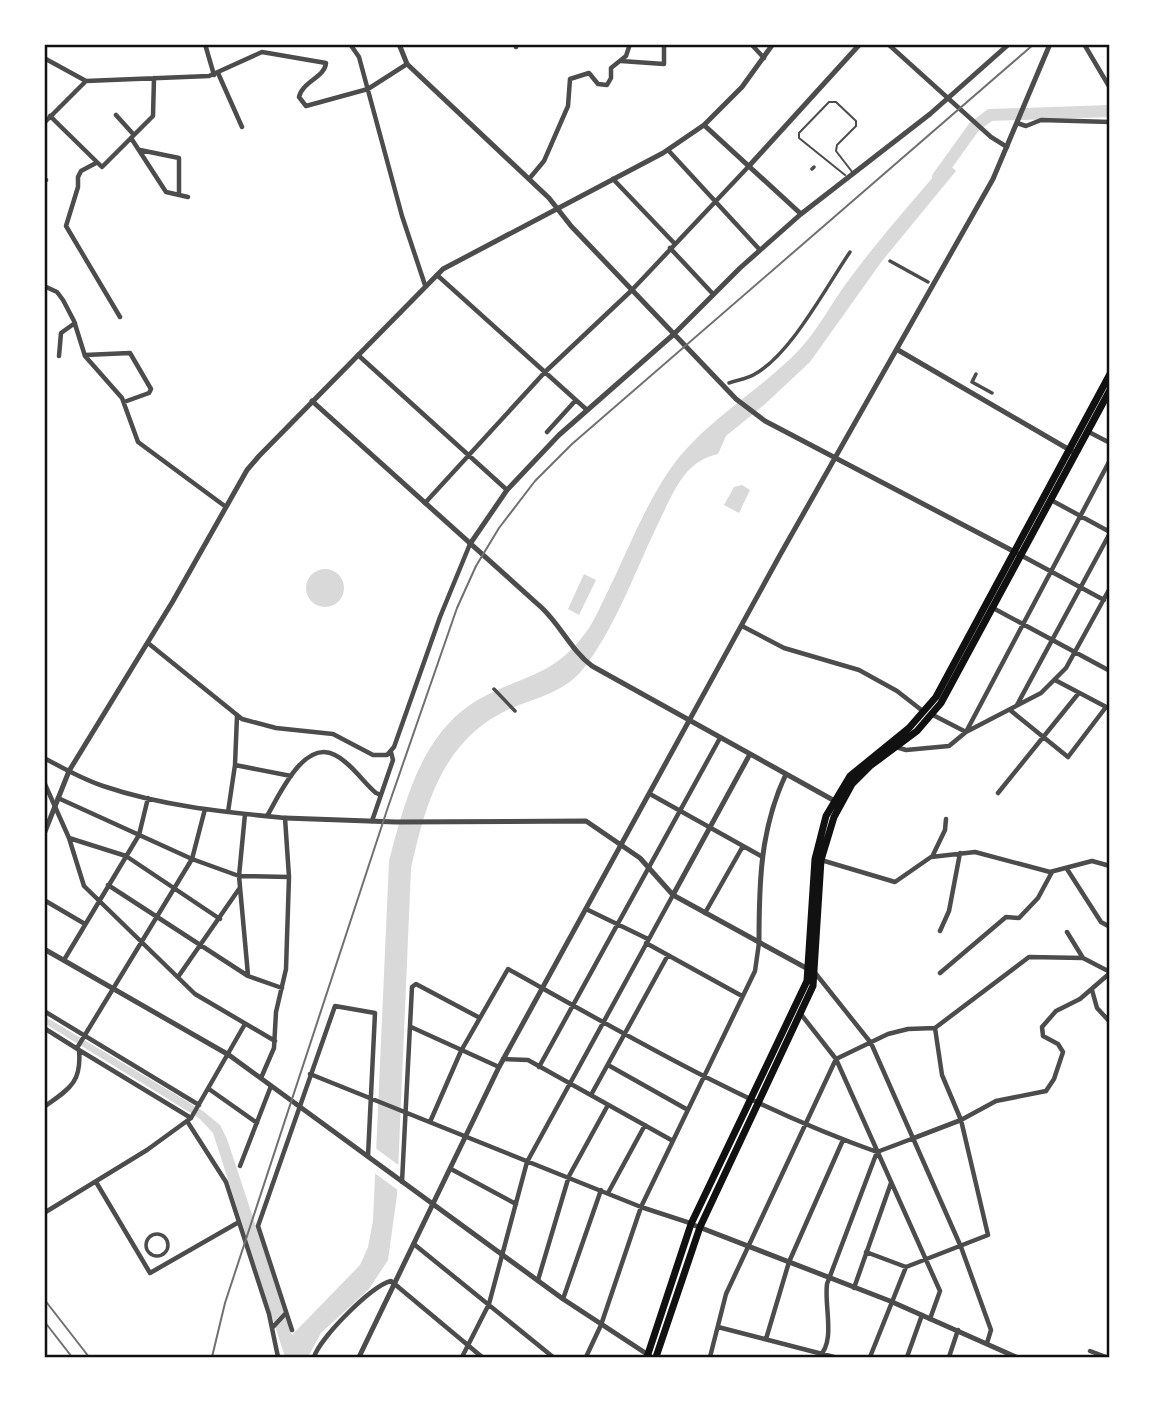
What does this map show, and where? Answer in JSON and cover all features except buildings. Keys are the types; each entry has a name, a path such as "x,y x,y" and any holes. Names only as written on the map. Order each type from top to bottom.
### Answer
{"highway":[{"path":"647,1356 691,1224 800,1013 816,974 821,860 828,833 844,797 864,771 895,747 929,714 992,608 1017,552 1050,500 1110,374"},
{"path":"657,1357 700,1227 807,981 815,859 833,800 862,764 929,714 1072,451 1110,391"}],"street":[{"path":"205,44 216,74 242,127"},
{"path":"350,44 359,57 402,216 425,285"},
{"path":"399,44 407,64 529,179 736,399 758,416 1104,600"},
{"path":"529,179 544,162 568,106 570,79 589,73 598,84 607,85 611,78 611,68 621,61 630,44"},
{"path":"621,61 664,64 664,44"},
{"path":"751,44 764,58"},
{"path":"44,834 69,771 148,643 253,463 436,275 668,150 704,125 727,104 773,44"},
{"path":"425,504 545,372 632,290 860,44"},
{"path":"888,44 990,137 1008,147"},
{"path":"372,821 393,760 391,752 439,617 470,544 507,490 535,458 674,334 760,250 1009,44"},
{"path":"359,1357 503,1059 898,350 1008,147 1050,44"},
{"path":"1084,44 1110,88"},
{"path":"44,58 86,81 216,74 262,52 326,63 324,69 300,91 299,97 306,106 368,89 407,64"},
{"path":"50,116 102,167 153,116 154,78"},
{"path":"44,123 86,81"},
{"path":"116,116 133,137 166,192 188,197"},
{"path":"1018,122 1026,126 1041,120 1110,122"},
{"path":"704,125 801,214"},
{"path":"139,150 180,158 179,195"},
{"path":"668,150 760,250"},
{"path":"96,163 82,171 78,177 78,187 66,226 120,317"},
{"path":"613,179 713,295"},
{"path":"729,383 756,374 783,348 850,252"},
{"path":"890,261 928,282"},
{"path":"436,275 587,410"},
{"path":"823,282 827,286"},
{"path":"44,286 57,292 75,323 84,355 124,402 138,442 226,507"},
{"path":"59,356 61,332 75,323"},
{"path":"84,355 128,350 151,389 149,393 124,402"},
{"path":"898,350 1072,451"},
{"path":"357,354 507,490"},
{"path":"976,374 972,382 992,393"},
{"path":"547,432 576,400"},
{"path":"312,401 557,623 570,645 592,666 833,800"},
{"path":"1087,431 1110,443"},
{"path":"966,732 1110,460"},
{"path":"1016,707 1110,533 1050,500"},
{"path":"895,747 906,750 949,746 966,732 1034,698 1055,680 1075,653 1110,588"},
{"path":"992,608 1110,671"},
{"path":"742,626 784,648 839,662 867,674 929,714 966,732"},
{"path":"148,643 237,716 276,728 333,734 377,756 391,752"},
{"path":"1010,710 1068,757 1108,708 1055,680"},
{"path":"494,689 515,710"},
{"path":"998,793 1079,694"},
{"path":"229,812 237,716"},
{"path":"539,1067 720,738"},
{"path":"267,816 302,761 324,752 334,753 381,795"},
{"path":"462,1357 489,1304 527,1162 750,754"},
{"path":"44,758 101,786 148,798 245,814 396,822 586,821 648,867 673,895 816,974 871,1043 961,1247 991,1330 987,1343"},
{"path":"235,765 291,776"},
{"path":"586,1357 601,1325 641,1207 755,971 759,943 761,856 770,810 786,774"},
{"path":"44,782 69,838 84,886 195,994 275,1041"},
{"path":"650,794 761,856"},
{"path":"58,798 192,859 239,876 289,877"},
{"path":"64,961 139,835 148,798"},
{"path":"44,1107 77,1080 80,1073 78,1049 84,1035 192,859 205,809"},
{"path":"245,814 239,888 248,976"},
{"path":"261,1078 275,1041 276,1012 286,969 289,877 285,818"},
{"path":"932,857 945,830 946,819"},
{"path":"69,838 126,856 220,919"},
{"path":"705,913 743,846"},
{"path":"821,860 895,882 932,857 960,853 975,852 1053,872 1092,861 1110,866"},
{"path":"940,931 949,911 960,853"},
{"path":"1067,869 1101,922 1110,927"},
{"path":"996,915 1019,918 1038,898 1053,872"},
{"path":"108,884 200,947 248,976 282,988"},
{"path":"178,977 239,888"},
{"path":"44,900 85,924"},
{"path":"586,909 618,923 668,955 742,996"},
{"path":"940,973 1006,917"},
{"path":"1067,932 1083,958"},
{"path":"44,948 229,1055 563,1299 647,1356 657,1357"},
{"path":"591,1095 668,955"},
{"path":"430,1122 461,1051 508,970 753,1101 805,1125 877,1152 961,1120 996,1101 1046,1091 1054,1079 1063,1052 1058,1044 1043,1035 1042,1027 1056,1011 1092,990 1110,972 1083,958 1041,956 1023,959 974,1001 935,1028 908,1029 836,1059 805,1125 748,1246 726,1294 710,1357"},
{"path":"401,1181 412,986 416,984 480,1018"},
{"path":"1092,990 1097,1008 1110,1021"},
{"path":"292,1329 258,1226 316,1057 321,1054 335,1006 374,1013 370,1158"},
{"path":"44,1011 199,1105"},
{"path":"800,1013 836,1059 927,1260 940,1291 930,1319"},
{"path":"44,1213 96,1182 189,1119 245,1024"},
{"path":"410,1026 499,1067"},
{"path":"44,1028 189,1119 226,1182 273,1327 278,1357"},
{"path":"866,1252 906,1267 988,1235 961,1120 942,1075 935,1028"},
{"path":"503,1059 528,1060 673,1141"},
{"path":"608,1065 688,1110"},
{"path":"310,1074 641,1207 700,1227 890,1301 987,1343 1002,1355 1016,1357"},
{"path":"240,1166 271,1086"},
{"path":"209,1089 257,1123"},
{"path":"538,1280 569,1177 608,1105"},
{"path":"608,1193 645,1125"},
{"path":"766,1339 789,1262 843,1140"},
{"path":"821,1356 828,1343 825,1304 829,1278 877,1152"},
{"path":"451,1169 516,1204"},
{"path":"96,1182 150,1272 239,1222"},
{"path":"854,1287 892,1182"},
{"path":"563,1299 601,1190"},
{"path":"159,1234 168,1245 166,1252 157,1256 150,1253 146,1246 151,1236 159,1234"},
{"path":"415,1245 553,1357"},
{"path":"870,1357 890,1301 906,1267"},
{"path":"314,1357 324,1338 385,1282 396,1284 482,1357"},
{"path":"273,1327 286,1313"},
{"path":"907,1357 922,1315"},
{"path":"718,1327 821,1356 834,1357"},
{"path":"949,1357 958,1330"},
{"path":"1090,1351 1106,1357"}],"lane":[{"path":"829,102 835,102 856,121 856,126 837,145 836,150 851,176 799,138 799,133 829,102"}],"shaded area":[{"path":"946,162 956,171 882,261 810,362 726,436 718,454 697,463 682,478 666,506 605,636 583,669 560,688 490,719 455,753 442,773 424,819 411,869 397,1195 388,1260 369,1289 321,1333 308,1357 285,1357 213,1133 199,1118 44,1023 44,1016 203,1111 220,1125 292,1335 360,1265 368,1247 373,1221 389,861 402,814 420,767 446,726 464,709 485,696 553,664 577,643 594,619 645,512 684,451 799,350 869,253"},
{"path":"742,485 750,490 739,513 724,505 734,487"},
{"path":"325,569 338,575 344,588 338,601 325,607 312,601 306,588 312,575"},
{"path":"584,574 596,580 579,615 568,609"}],"pier":[{"path":"374,1147 401,1167 399,1191 372,1171"}],"waterway":[{"path":"938,177 974,127 990,115 1110,111"}],"railway":[{"path":"212,1357 225,1303 388,807 457,608 476,566 499,528 535,481 572,444 1034,44"},
{"path":"44,1299 89,1357"},
{"path":"44,1321 72,1357"}]}
